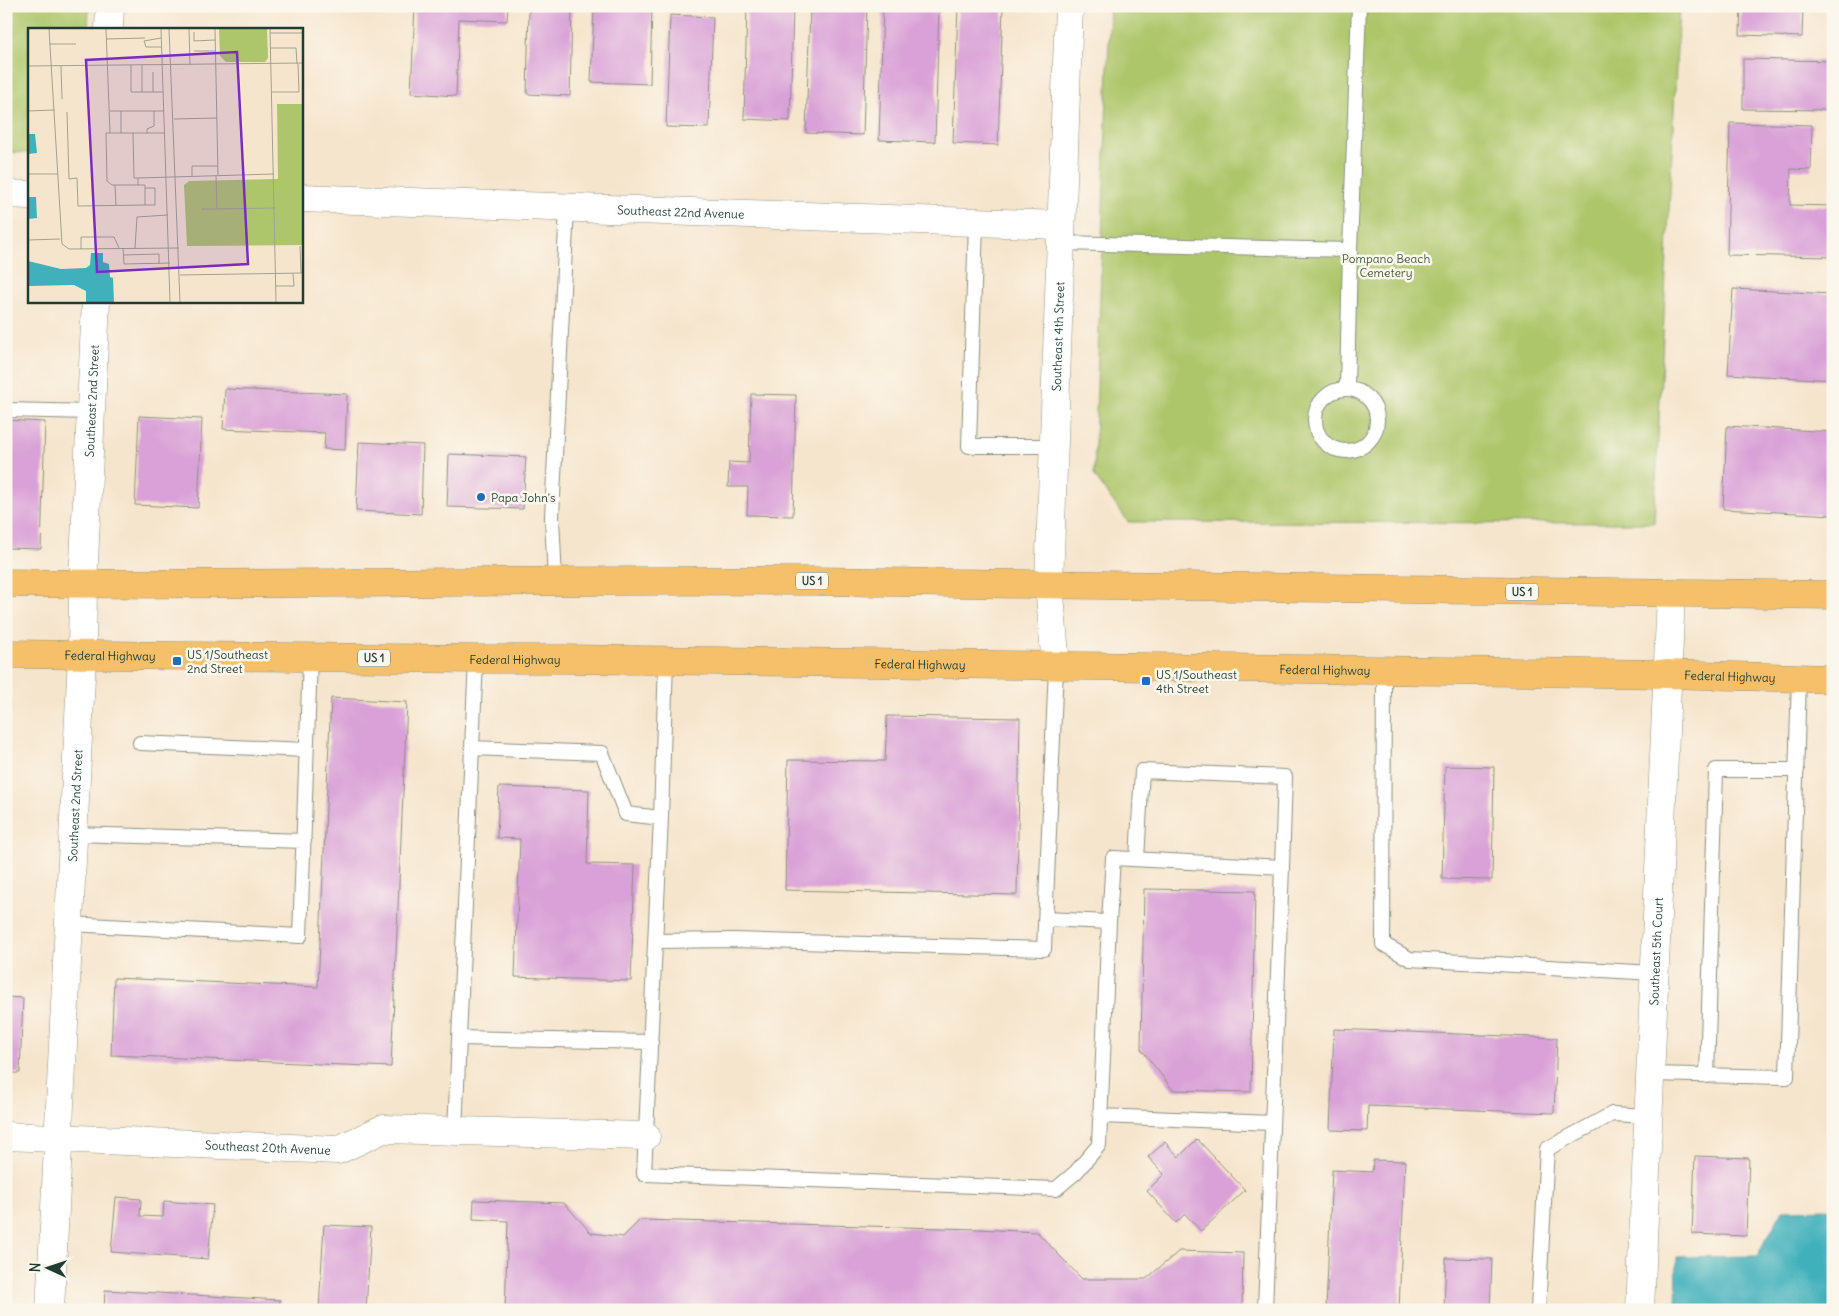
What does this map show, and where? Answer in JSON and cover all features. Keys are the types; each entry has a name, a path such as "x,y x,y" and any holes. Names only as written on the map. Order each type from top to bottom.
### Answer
{"main road":[{"name":"US 1","path":"6,584 816,580 1833,595"},
{"name":"Federal Highway","path":"6,654 666,660 1056,667 1666,674 1833,679"}],"street":[{"path":"109,28 110,6"},
{"name":"Southeast 4th Street","path":"1056,667 1049,584 1069,6"},
{"path":"6,194 28,195"},
{"name":"Southeast 22nd Avenue","path":"302,198 976,222 1061,234"},
{"name":"Southeast 2nd Street","path":"50,1310 82,656 83,584 96,302"},
{"name":"Southeast 5th Court","path":"1640,1310 1666,674 1671,594"},
{"name":"Southeast 20th Avenue","path":"6,1136 338,1150 383,1129 646,1136"}],"lane":[{"path":"1347,389 1358,6"},
{"path":"554,581 552,517 567,207"},
{"path":"976,222 969,446 1054,446"},
{"path":"1061,234 1350,250"},
{"path":"1347,389 1366,396 1376,413 1377,423 1374,433 1368,442 1351,451 1341,451 1331,448 1322,441 1316,427 1316,412 1320,402 1328,394 1337,390 1347,389"},
{"path":"6,410 91,412"},
{"path":"69,924 300,936 310,658"},
{"path":"455,1131 476,659"},
{"path":"666,660 661,818 644,1174 1056,1189 1076,1172 1099,1145 1113,858 1282,867"},
{"path":"655,941 733,940 1044,949 1056,667"},
{"path":"1384,671 1383,944 1410,959 1654,973"},
{"path":"1650,1074 1787,1077 1799,678"},
{"path":"140,743 306,750"},
{"path":"472,748 602,753 626,814 661,818"},
{"path":"1707,1076 1716,770 1797,770"},
{"path":"1138,860 1142,771 1285,778 1264,1310"},
{"path":"73,834 304,841"},
{"path":"1046,919 1109,922"},
{"path":"459,1038 650,1042"},
{"path":"1538,1310 1547,1149 1612,1114 1648,1116"},
{"path":"1101,1116 1272,1123"}],"green space":[{"path":"6,6 89,6 88,28 28,28 28,153 6,152"},
{"name":"Pompano Beach Cemetery","path":"1110,6 1679,6 1654,523 1128,522 1094,475"}],"water":[{"path":"1833,1209 1833,1310 1676,1310 1677,1257 1757,1256 1783,1210"}],"building":[{"path":"415,6 508,6 507,21 459,19 456,96 411,93"},
{"path":"594,6 652,6 650,84 591,82"},
{"path":"747,6 793,6 790,121 744,119"},
{"path":"810,6 867,7 863,135 806,133"},
{"path":"883,6 939,6 935,142 879,140"},
{"path":"958,6 1003,6 998,145 953,143"},
{"path":"1741,6 1803,6 1802,37 1740,35"},
{"path":"529,9 572,10 570,96 527,94"},
{"path":"670,15 713,17 709,128 666,127"},
{"path":"1743,59 1833,61 1833,110 1743,109"},
{"path":"1730,123 1812,125 1811,170 1791,169 1790,205 1833,206 1833,257 1727,255"},
{"path":"1733,289 1833,294 1833,380 1728,374"},
{"path":"225,389 347,394 345,450 324,449 325,433 223,429"},
{"path":"751,394 796,395 793,516 747,515 748,487 728,487 729,462 749,463"},
{"path":"139,416 202,419 198,508 135,505"},
{"path":"6,420 45,422 41,549 6,548"},
{"path":"1727,426 1833,432 1833,515 1723,509"},
{"path":"359,442 423,445 421,514 356,511"},
{"path":"449,454 526,457 523,509 447,507"},
{"path":"331,698 407,702 391,1067 111,1055 114,978 318,987"},
{"path":"6,699 9,700 8,740 6,740"},
{"path":"887,716 1020,718 1017,895 785,890 788,760 885,761"},
{"path":"1445,766 1494,767 1492,880 1442,879"},
{"path":"499,787 589,790 587,864 635,865 631,981 515,977 520,839 497,838"},
{"path":"1144,889 1255,891 1251,1092 1173,1090 1141,1049"},
{"path":"6,997 23,998 20,1073 6,1073"},
{"path":"1334,1029 1557,1038 1554,1113 1368,1106 1367,1131 1330,1130"},
{"path":"1197,1139 1245,1190 1201,1231 1185,1214 1176,1223 1147,1191 1164,1174 1148,1157 1165,1142 1179,1157"},
{"path":"1695,1156 1749,1158 1746,1236 1692,1234"},
{"path":"1373,1160 1405,1161 1399,1310 1326,1310 1332,1170 1372,1172"},
{"path":"116,1197 141,1199 140,1216 163,1217 164,1201 213,1205 208,1259 111,1252"},
{"path":"474,1200 564,1203 591,1233 623,1237 640,1220 1037,1232 1082,1279 1146,1279 1179,1251 1243,1253 1242,1310 505,1310 508,1221 473,1219"},
{"path":"324,1225 371,1227 366,1310 319,1310"},
{"path":"1446,1258 1492,1259 1490,1310 1444,1310"},
{"path":"105,1290 280,1300 279,1310 104,1310"}],"place":[{"name":"Papa John's","path":"481,497"},
{"name":"US 1/Southeast 2nd Street","path":"177,661"},
{"name":"US 1/Southeast 4th Street","path":"1146,681"}]}
